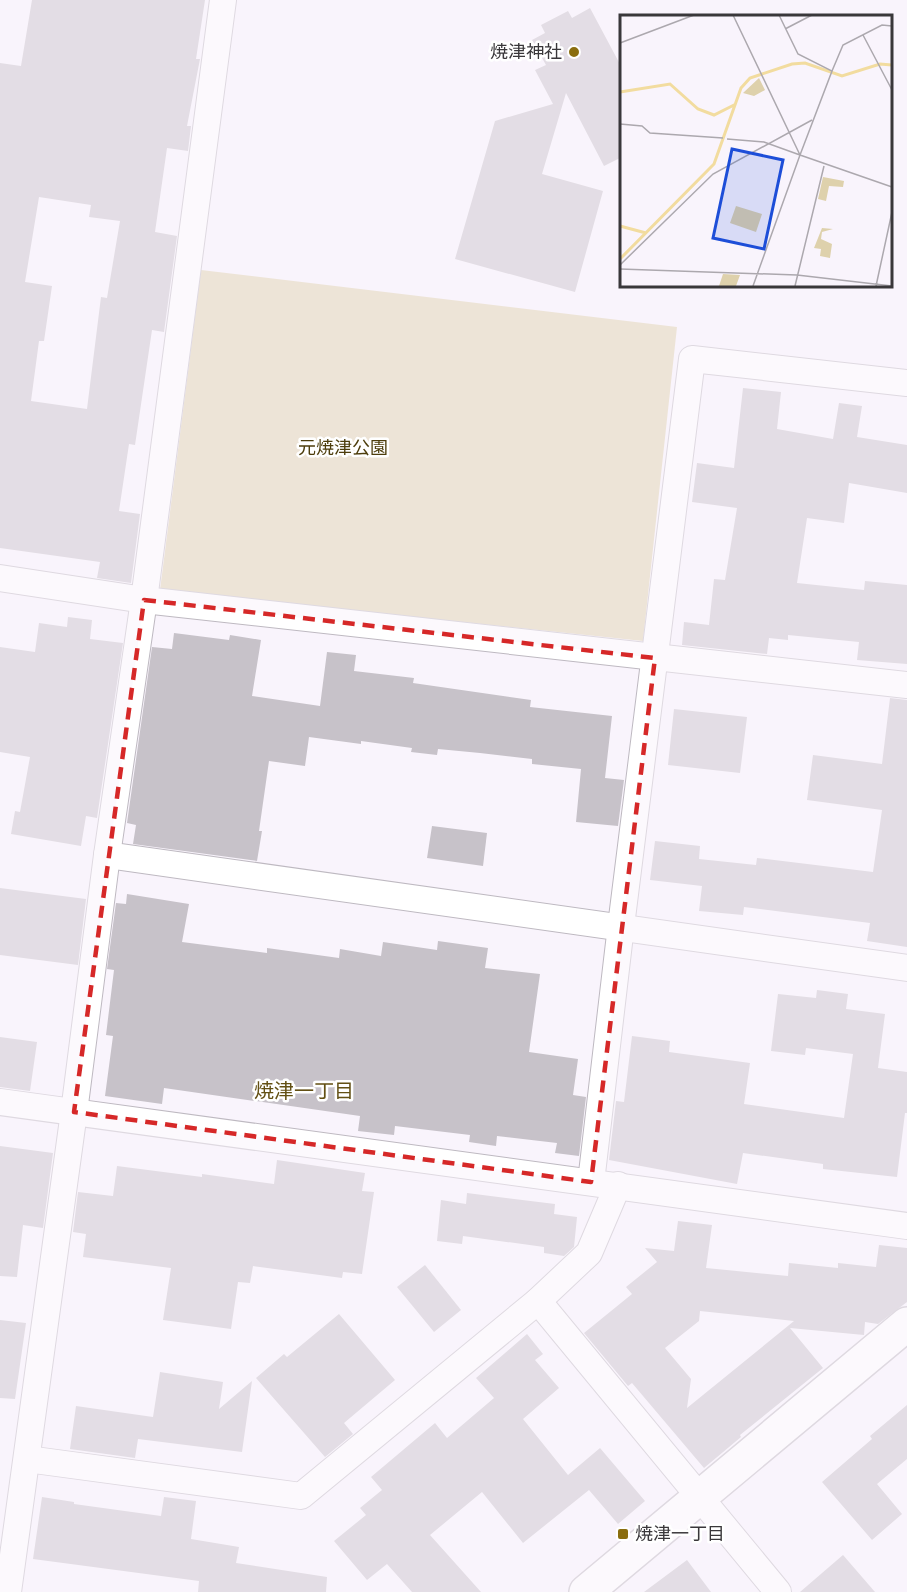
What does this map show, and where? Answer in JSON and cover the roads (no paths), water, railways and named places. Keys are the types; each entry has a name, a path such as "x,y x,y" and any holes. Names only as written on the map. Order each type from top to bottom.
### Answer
{"street":[{"path":"8,1592 74,1112 106,855 144,600 223,0"},
{"path":"591,1182 692,358 907,383"},
{"path":"0,578 144,600 907,685"},
{"path":"106,855 907,968"},
{"path":"0,1102 907,1226"},
{"path":"27,1458 301,1496 538,1301 589,1253 618,1185"},
{"path":"538,1301 778,1592"},
{"path":"586,1592 907,1324"}],"place":[{"name":"焼津神社","path":"574,52"},
{"name":"焼津一丁目","path":"623,1534"}],"district":[{"name":"焼津一丁目","path":"304,1091"}],"park label":[{"name":"元焼津公園","path":"343,448"}]}
